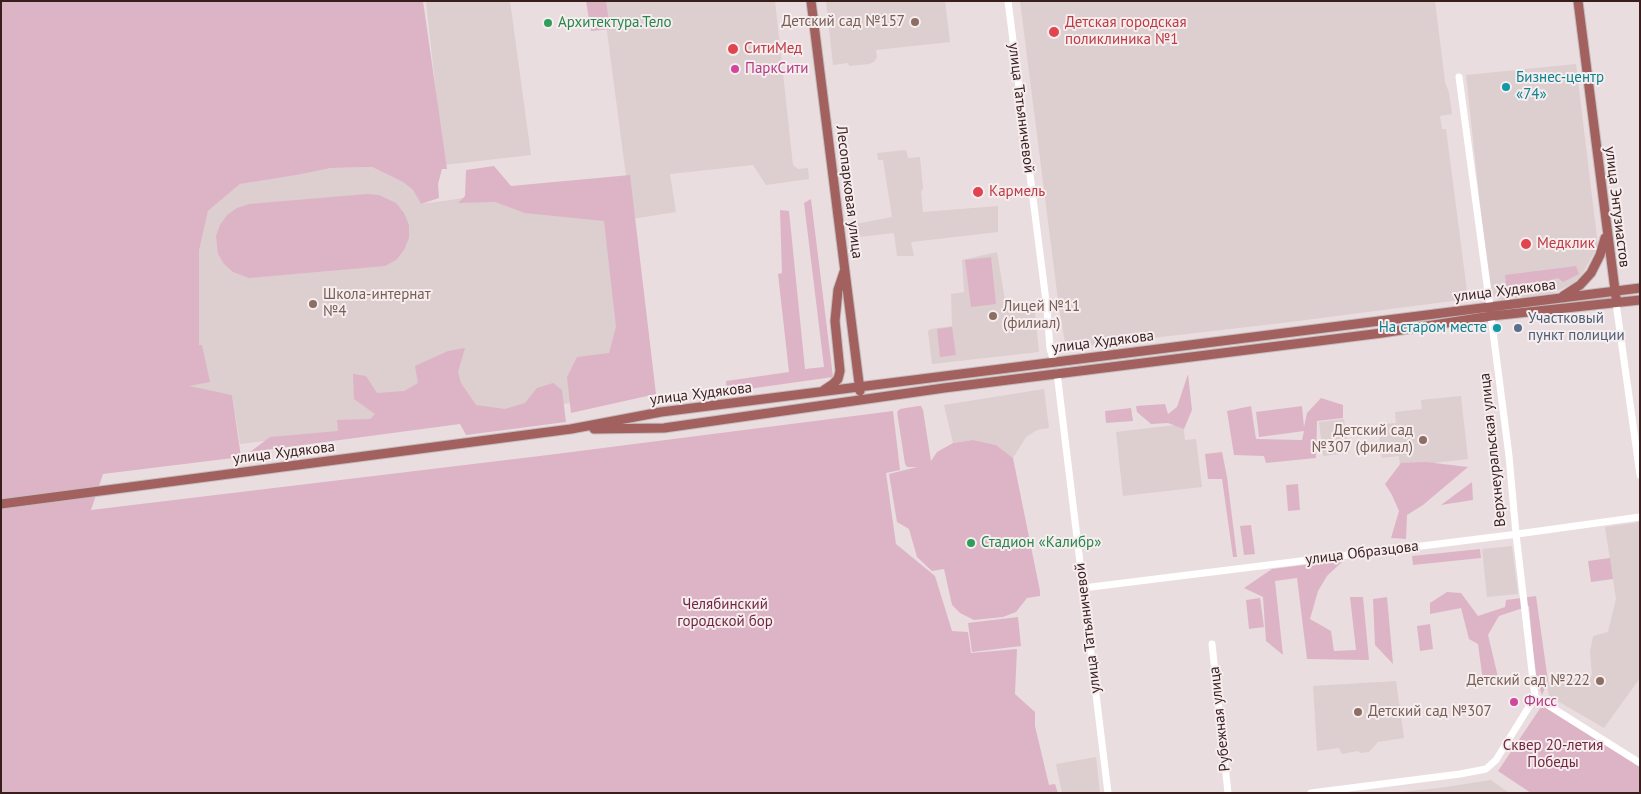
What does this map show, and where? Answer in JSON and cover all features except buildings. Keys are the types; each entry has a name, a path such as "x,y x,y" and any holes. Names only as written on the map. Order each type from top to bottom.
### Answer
{"main road":[{"name":"Лесопарковая улица","path":"811,1 861,399"},
{"name":"улица Энтузиастов","path":"1578,1 1616,303"},
{"path":"1558,298 1568,294 1580,285 1591,273 1600,255 1607,230"},
{"path":"818,393 838,379 840,371 836,312 838,290 845,269"},
{"name":"улица Худякова","path":"571,429 664,428 1057,373 1382,333 1558,298 1640,288"},
{"name":"улица Худякова","path":"1,504 571,429 661,412 1054,362 1491,311 1640,300"},
{"path":"1054,362 1057,373"}],"street":[{"name":"улица Татьяничевой","path":"1008,1 1047,310 1049,341 1054,362"},
{"name":"Верхнеуральская улица","path":"1459,77 1509,456 1535,697"},
{"name":"улица Энтузиастов","path":"1616,303 1640,475"},
{"name":"улица Татьяничевой","path":"1057,373 1108,793"},
{"name":"улица Образцова","path":"1083,588 1640,517"},
{"name":"Рубежная улица","path":"1212,644 1228,793"},
{"path":"1311,793 1460,774 1486,768 1496,760 1535,697 1640,763"}],"shaded area":[{"path":"426,1 510,1 531,155 444,165"},
{"path":"603,1 775,1 793,165 798,169 808,168 809,179 766,185 753,165 670,174 676,212 632,219 652,393 240,444 232,395 189,387 199,345 199,251 208,211 240,184 331,168 372,167 403,182 413,190 421,204 626,176"},
{"path":"826,1 945,1 950,42 876,50 877,57 874,62 869,64 849,66 848,63 833,65"},
{"path":"1020,1 1435,1 1445,82 1449,93 1452,114 1440,116 1442,129 1446,129 1468,299 1066,348 1059,308"},
{"path":"1576,64 1598,246 1581,276 1572,284 1553,293 1503,300 1497,299 1491,294 1488,278 1466,75"},
{"path":"906,150 908,158 920,157 923,212 998,206 998,232 911,242 914,256 897,256 894,233 858,237 856,224 892,217 883,160 878,160 877,153"},
{"name":"Лицей №11 (филиал)","path":"997,252 1006,306 1034,304 1039,352 932,364 928,331 952,326 951,294 964,292 962,260"},
{"path":"1044,389 1049,428 1037,430 1026,437 1013,458 996,445 973,440 953,443 944,405"},
{"name":"Детский сад №307 (филиал)","path":"1461,396 1468,459 1400,467 1399,456 1382,458 1378,425 1396,423 1395,412 1422,409 1421,400"},
{"path":"1344,419 1349,453 1323,456 1319,422"},
{"path":"1183,424 1185,440 1196,439 1202,487 1123,496 1116,432"},
{"path":"1640,522 1640,678 1604,728 1549,696 1546,683 1592,675 1590,652 1593,636 1608,632 1616,599 1605,527"},
{"path":"1512,546 1518,594 1487,597 1482,549"},
{"name":"Детский сад №307","path":"1396,681 1404,738 1378,742 1369,752 1360,753 1358,751 1342,754 1339,748 1317,751 1313,686"},
{"path":"1096,757 1100,793 1062,793 1056,764"},
{"path":"1491,780 1509,793 1393,793 1439,788"}],"green space":[{"name":"Челябинский городской бор","path":"1,1 423,1 447,169 442,169 438,184 439,198 421,204 413,190 403,182 372,167 331,168 240,184 208,211 199,251 199,345 202,345 210,382 189,386 232,395 241,457 103,474 91,510 893,411 900,470 886,473 896,544 935,576 952,631 968,632 971,653 1017,649 1015,694 1035,712 1035,726 1049,785 1055,784 1058,793 1,793"},
{"path":"586,1 606,1 610,29 591,31"},
{"path":"494,166 511,186 630,175 656,394 571,413 567,377 577,357 609,353 616,327 604,221 525,213 495,202 458,203 465,196 466,170"},
{"path":"367,194 379,195 396,203 404,213 409,225 409,238 404,250 396,260 385,266 249,278 233,272 224,264 218,254 216,236 220,225 227,215 237,208 249,204"},
{"path":"811,199 833,377 727,392 726,381 789,372 778,274 782,273 780,210 789,211 805,369 824,367 804,203"},
{"path":"991,257 996,304 971,307 965,260"},
{"path":"1576,266 1579,274 1563,282 1558,278 1550,280 1550,286 1507,292 1505,275"},
{"path":"952,327 956,355 940,357 937,329"},
{"path":"465,348 458,372 461,383 476,405 505,409 525,403 537,388 553,383 562,390 566,422 466,435 460,424 250,452 270,437 338,431 337,420 370,419 375,414 354,399 353,374 366,376 377,393 404,391 418,383 415,366 448,351"},
{"path":"1188,374 1192,410 1184,429 1168,423 1151,424 1137,412 1136,406 1165,404 1168,414 1177,407"},
{"path":"1321,398 1343,405 1343,418 1317,421 1316,458 1266,463 1264,456 1234,455 1227,411 1251,406 1256,439 1302,440 1304,431 1259,437 1256,412 1302,406 1304,427 1307,413"},
{"name":"Стадион «Калибр»","path":"921,406 923,410 931,461 937,452 953,443 973,440 996,445 1013,458 1040,591 1040,596 1027,598 1016,612 1003,617 974,620 960,613 952,605 944,569 932,571 917,557 909,529 897,522 889,474 917,467 907,467 905,464 897,412 900,409"},
{"path":"1131,408 1133,421 1106,423 1105,411"},
{"path":"1222,452 1237,557 1233,557 1222,479 1208,479 1205,454"},
{"path":"1426,462 1468,467 1423,505 1407,515 1406,539 1391,538 1399,511 1385,484 1401,463"},
{"path":"1472,482 1473,500 1441,505"},
{"path":"1298,484 1300,510 1288,511 1286,485"},
{"path":"1251,525 1255,554 1244,555 1240,526"},
{"path":"1480,549 1481,558 1413,565 1412,556"},
{"path":"1610,558 1613,579 1591,582 1588,561"},
{"path":"1344,560 1327,576 1318,591 1310,619 1331,631 1334,651 1356,650 1350,597 1363,597 1369,660 1307,659 1297,578 1275,581 1283,655 1266,641 1263,597 1244,588 1272,569"},
{"path":"1447,592 1461,593 1478,616 1505,607 1506,600 1536,596 1548,681 1542,695 1535,675 1529,606 1499,616 1488,635 1498,677 1483,681 1478,644 1469,639 1461,608 1430,614 1430,603"},
{"path":"1387,597 1393,664 1375,645 1373,599"},
{"path":"1260,598 1264,627 1249,629 1246,600"},
{"path":"1018,617 1021,646 972,652 968,623"},
{"path":"1430,624 1433,649 1420,651 1417,626"},
{"name":"Сквер 20-летия Победы","path":"1543,704 1640,766 1640,793 1531,793 1498,771"}],"place":[{"name":"Детский сад №157","path":"915,22"},
{"name":"Архитектура.Тело","path":"548,23"},
{"name":"Детская городская поликлиника №1","path":"1054,32"},
{"name":"СитиМед","path":"733,49"},
{"name":"ПаркСити","path":"735,69"},
{"name":"Бизнес-центр «74»","path":"1506,87"},
{"name":"Кармель","path":"978,192"},
{"name":"Медклик","path":"1526,244"},
{"name":"Школа-интернат №4","path":"313,304"},
{"name":"Лицей №11 (филиал)","path":"993,316"},
{"name":"На старом месте","path":"1497,328"},
{"name":"Участковый пункт полиции","path":"1518,328"},
{"name":"Детский сад №307 (филиал)","path":"1423,440"},
{"name":"Стадион «Калибр»","path":"971,543"},
{"name":"Детский сад №222","path":"1600,681"},
{"name":"Фисс","path":"1514,702"},
{"name":"Детский сад №307","path":"1358,712"}]}
